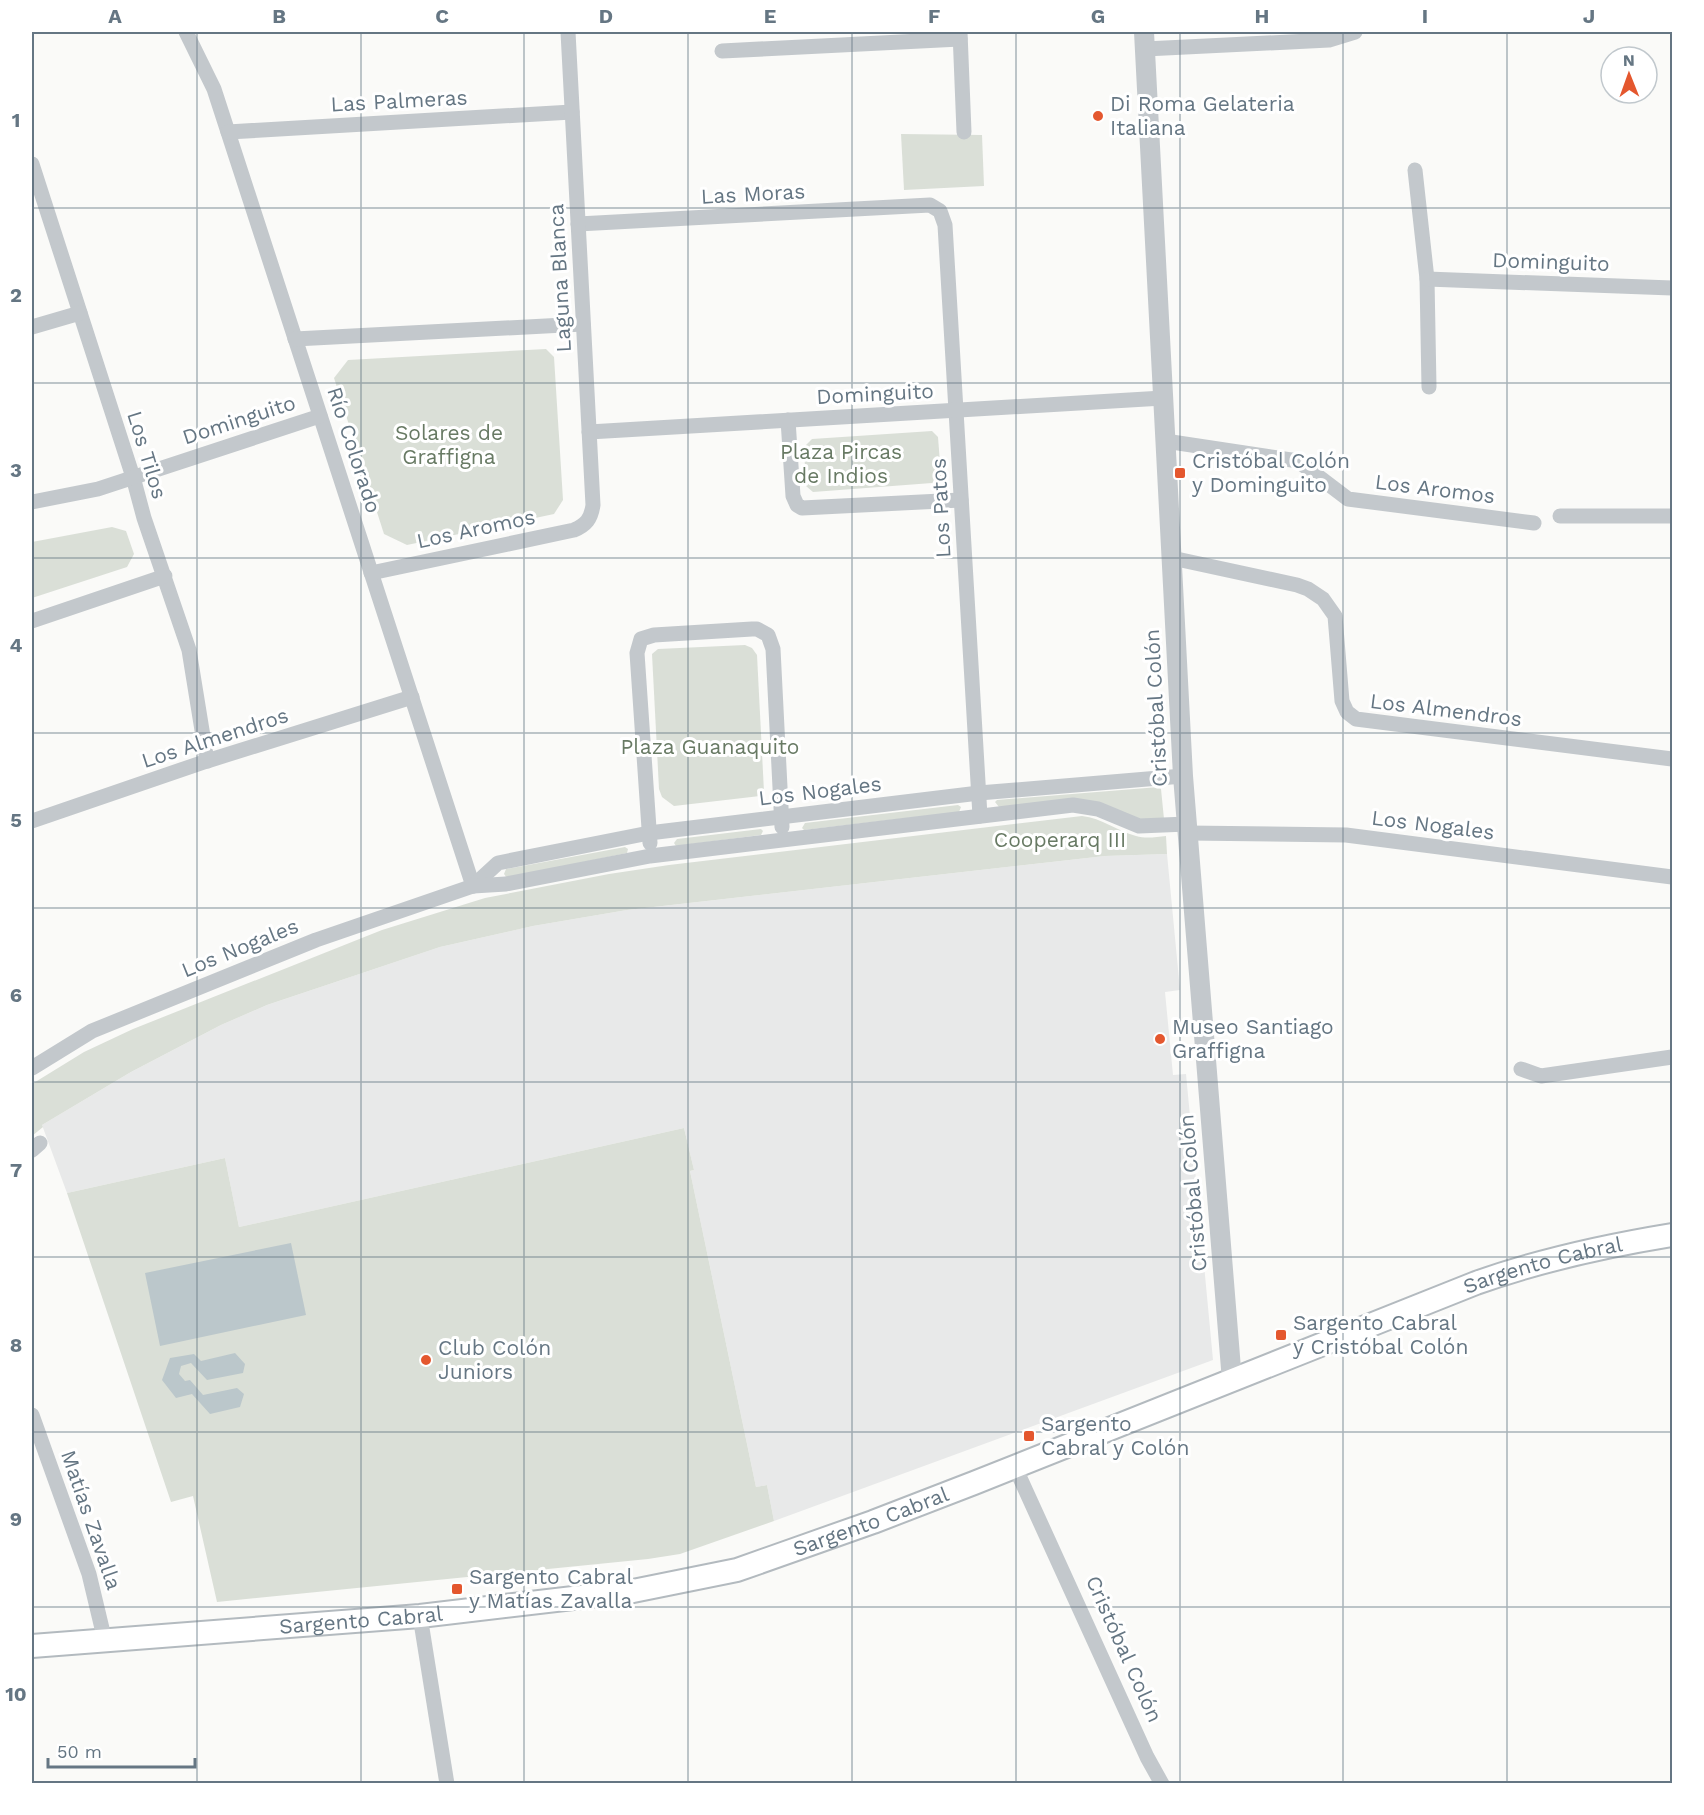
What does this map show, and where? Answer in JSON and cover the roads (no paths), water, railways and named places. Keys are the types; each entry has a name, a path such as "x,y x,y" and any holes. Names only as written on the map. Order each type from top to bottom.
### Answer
{"main road":[{"name":"Sargento Cabral","path":"32,1646 420,1616 633,1591 737,1570 873,1522 1015,1467 1476,1283 1521,1267 1609,1246 1672,1235"}],"street":[{"name":"Río Colorado","path":"186,32 214,89 472,886"},
{"name":"Laguna Blanca","path":"568,32 593,506 588,522"},
{"path":"1144,40 1329,40 1355,32"},
{"path":"722,51 960,35 964,132"},
{"name":"Cristóbal Colón","path":"1144,40 1183,776 1232,1381"},
{"name":"Las Palmeras","path":"228,132 572,112"},
{"name":"Los Tilos","path":"32,164 133,477 144,518 189,650 207,761"},
{"path":"1415,170 1427,279 1429,387"},
{"name":"Las Moras","path":"578,224 930,205"},
{"name":"Los Patos","path":"930,205 940,211 945,225 980,816"},
{"name":"Dominguito","path":"1427,279 1672,288"},
{"path":"32,327 80,313"},
{"path":"295,339 583,324"},
{"name":"Dominguito","path":"589,432 1163,398"},
{"name":"Dominguito","path":"32,502 98,489 320,416"},
{"path":"788,420 792,489 797,505 802,508 961,500"},
{"name":"Los Aromos","path":"1165,441 1298,461 1348,499 1534,523"},
{"path":"1560,516 1672,516"},
{"name":"Los Aromos","path":"371,573 574,530 588,522"},
{"name":"Los Almendros","path":"1172,558 1297,585 1323,599 1335,616 1342,701 1347,712 1356,719 1672,759"},
{"path":"32,621 165,576"},
{"path":"650,856 637,653 641,639 654,635 752,629 768,634 772,649 783,839"},
{"name":"Los Almendros","path":"32,821 207,761 411,697"},
{"name":"Los Nogales","path":"472,886 498,863 649,833 979,793 1183,776"},
{"name":"Los Nogales","path":"32,1068 92,1031 316,940 472,886 506,884 650,856 1073,805 1098,809 1138,826 1346,835 1672,877"},
{"path":"1521,1070 1541,1076 1672,1057"},
{"name":"Matías Zavalla","path":"32,1418 89,1574 105,1641"},
{"name":"Cristóbal Colón","path":"1015,1467 1147,1757 1162,1784"},
{"path":"420,1616 447,1784"}],"place":[{"name":"Di Roma Gelateria Italiana","path":"1098,116"},
{"name":"Cristóbal Colón y Dominguito","path":"1180,473"},
{"name":"Museo Santiago Graffigna","path":"1160,1039"},
{"name":"Sargento Cabral y Cristóbal Colón","path":"1281,1335"},
{"name":"Club Colón Juniors","path":"426,1360"},
{"name":"Sargento Cabral y Colón","path":"1029,1436"},
{"name":"Sargento Cabral y Matías Zavalla","path":"457,1589"}],"park label":[{"name":"Solares de Graffigna","path":"449,445"},
{"name":"Plaza Pircas de Indios","path":"841,464"},
{"name":"Plaza Guanaquito","path":"710,747"},
{"name":"Cooperarq III","path":"1060,840"}]}
